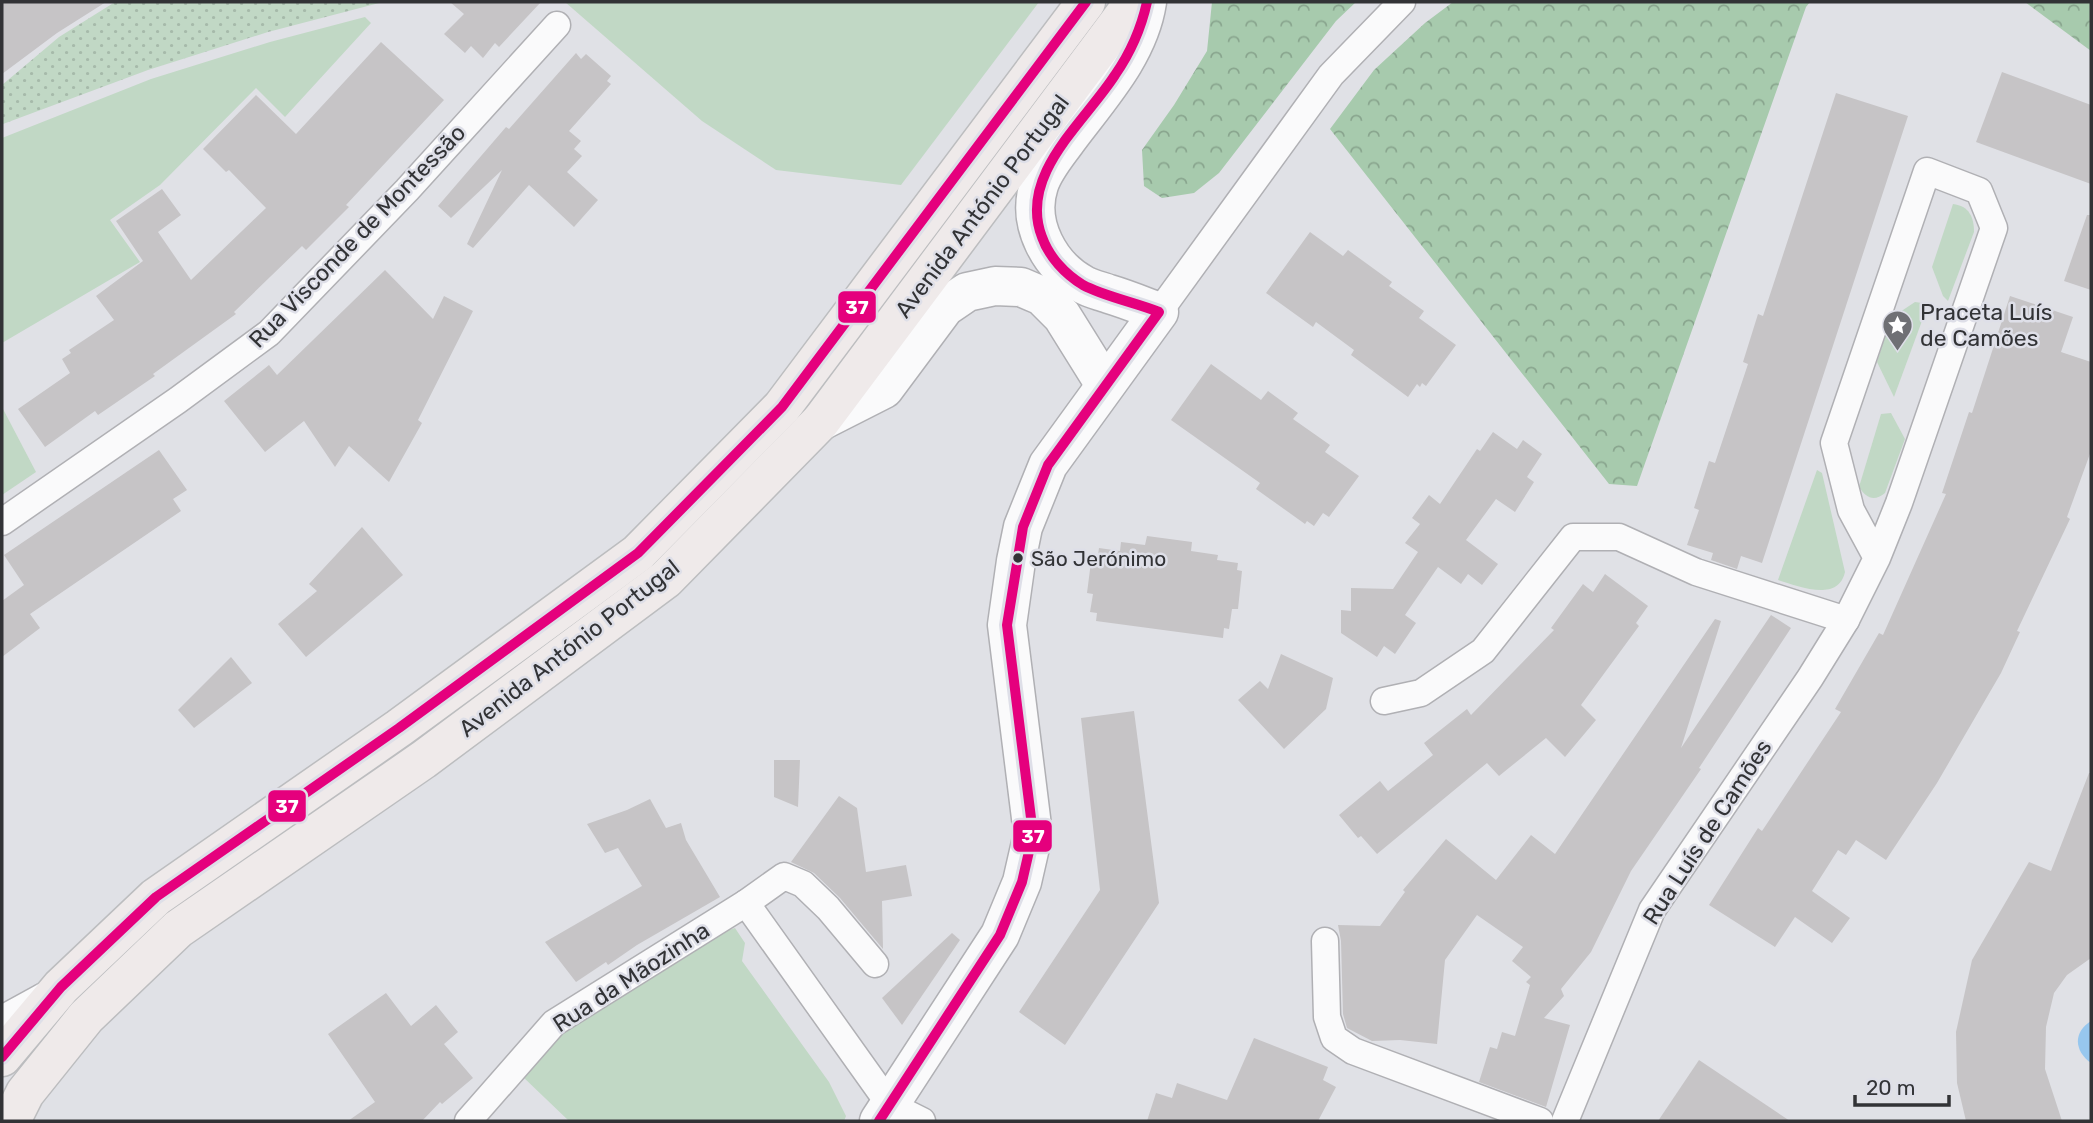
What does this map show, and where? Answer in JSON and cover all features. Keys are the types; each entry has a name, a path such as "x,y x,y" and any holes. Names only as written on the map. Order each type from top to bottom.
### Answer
{"main road":[{"name":"Avenida António Portugal","path":"2,1057 61,987 156,897 399,728 638,553 782,407 1086,2"},
{"name":"Avenida António Portugal","path":"11,1121 25,1093 86,1017 178,929 423,760 666,579 821,421 1135,2"}],"street":[{"path":"1147,2 1128,55 1050,164 1039,186 1036,205 1039,232 1048,252 1064,272 1085,286 1159,312"},
{"path":"746,903 897,1116 1000,935 1022,882 1033,834 1007,625 1023,527 1048,465 1331,75 1402,2"},
{"name":"Rua Visconde de Montessão","path":"2,522 178,400 269,333 407,190 557,25"},
{"name":"Rua Luís de Camões","path":"1565,1121 1651,910 1810,678 1846,620 1877,558 1899,503 1994,228 1979,191 1927,171 1834,443 1851,510 1877,558"},
{"path":"821,421 884,389 945,307 967,292 995,286 1021,287 1042,296 1062,316 1105,385"},
{"path":"1384,701 1421,693 1483,651 1573,537 1619,537 1696,572 1846,620"},
{"name":"Rua da Mãozinha","path":"468,1121 554,1023 746,903 784,876 803,884 828,908 875,964"},
{"path":"1325,941 1327,1017 1334,1038 1353,1051 1540,1121"},
{"path":"2,1019 61,987"}],"green space":[{"path":"115,2 383,2 268,32 148,70 3,124 2,85 59,37"},
{"path":"565,2 1039,2 901,185 776,170 702,121"},
{"path":"1212,2 1356,2 1336,21 1219,173 1194,193 1162,198 1144,186 1142,150 1207,51"},
{"path":"1453,2 1810,2 1637,486 1609,484 1330,129 1374,70 1425,23"},
{"path":"2025,2 2091,2 2091,51"},
{"path":"365,17 371,23 285,117 256,88 160,185 110,220 140,262 2,343 2,138 151,79 270,42"},
{"path":"1953,204 1970,213 1974,232 1948,301 1943,296 1932,267"},
{"path":"1915,302 1922,303 1926,310 1894,397 1877,362 1891,318"},
{"path":"2,407 36,472 2,495"},
{"path":"1891,413 1905,439 1885,493 1870,498 1859,487 1881,414"},
{"path":"1817,470 1822,473 1845,572 1841,581 1826,590 1806,588 1778,580"},
{"path":"735,928 745,943 742,961 829,1082 846,1116 844,1121 569,1121 522,1076 562,1032 683,959 720,933"}],"water":[{"path":"2091,1021 2091,1063 2081,1053 2078,1042 2081,1031"}],"building":[{"path":"2,2 106,2 57,33 2,74"},
{"path":"450,2 541,2 499,47 495,43 483,58 471,46 465,53 444,34 464,14"},
{"path":"381,42 444,100 346,205 349,207 306,250 302,246 234,312 236,314 153,374 155,376 98,415 95,411 45,447 18,409 70,373 62,359 71,353 69,350 114,320 96,296 143,261 116,221 162,189 181,215 158,232 191,280 266,208 229,170 226,172 203,149 256,95 296,134"},
{"path":"576,53 581,59 586,54 611,76 607,81 611,84 569,131 581,141 574,149 582,156 567,172 598,200 574,227 529,185 473,248 467,244 502,170 451,218 438,206 506,127 509,129"},
{"path":"2002,72 2091,105 2091,184 1976,142"},
{"path":"1836,93 1908,116 1762,563 1741,556 1737,569 1711,560 1713,553 1687,545 1699,510 1694,508 1709,461 1715,463 1748,364 1743,362 1758,314 1763,316"},
{"path":"2087,215 2091,215 2091,290 2064,281"},
{"path":"1310,232 1343,256 1348,250 1392,282 1389,286 1424,311 1419,318 1456,345 1426,386 1422,383 1420,387 1417,384 1408,397 1351,355 1354,350 1316,322 1313,327 1266,293"},
{"path":"385,270 433,319 444,296 473,311 418,420 422,423 389,482 349,446 335,467 304,421 265,452 224,401 269,365 277,375"},
{"path":"2010,296 2073,317 2061,352 2091,362 2091,451 2067,517 2070,519 2017,631 2020,632 2001,673 1937,783 1886,860 1856,840 1846,855 1838,850 1812,891 1850,918 1832,943 1795,917 1775,947 1709,905 1758,828 1762,831 1841,712 1835,709 1879,633 1883,635 1946,494 1942,493 1969,412 1972,413"},
{"path":"1211,364 1261,400 1268,391 1298,413 1293,419 1330,445 1325,452 1359,476 1329,517 1323,513 1314,526 1307,521 1305,524 1256,489 1260,483 1171,420"},
{"path":"1493,432 1517,449 1523,440 1542,454 1527,477 1534,482 1515,512 1496,499 1466,540 1498,564 1482,585 1468,574 1461,584 1438,567 1405,615 1416,623 1395,654 1384,646 1377,657 1341,633 1341,610 1351,611 1351,588 1393,589 1418,552 1405,543 1420,524 1412,518 1429,495 1440,504 1477,449 1480,451"},
{"path":"159,450 187,490 173,499 181,511 30,614 40,628 2,657 2,601 24,585 4,555"},
{"path":"362,527 403,575 306,657 278,624 317,591 309,584"},
{"path":"1147,536 1192,542 1191,551 1218,555 1217,560 1238,563 1237,570 1242,571 1238,609 1232,609 1229,629 1224,628 1223,638 1096,621 1097,613 1090,612 1093,594 1087,593 1092,554 1098,555 1099,548 1120,551 1121,542 1145,545"},
{"path":"1605,574 1648,606 1636,623 1639,626 1581,705 1596,720 1565,757 1546,738 1499,776 1487,763 1377,854 1361,836 1358,838 1339,815 1380,781 1388,791 1433,755 1424,743 1467,709 1471,715 1554,630 1551,628 1583,584 1593,592"},
{"path":"1771,615 1791,628 1699,768 1701,769 1631,871 1591,952 1561,989 1564,996 1544,1018 1570,1025 1546,1107 1479,1082 1490,1047 1497,1049 1502,1032 1515,1036 1530,985 1526,982 1531,977 1512,961 1523,947 1477,915 1445,960 1437,1044 1400,1040 1372,1041 1347,1028 1343,1014 1338,925 1380,926 1405,892 1403,890 1446,839 1496,880 1531,835 1555,854 1715,619 1721,621 1681,748"},
{"path":"1281,654 1333,678 1326,709 1284,749 1238,700 1260,681 1268,689"},
{"path":"231,657 252,683 194,728 178,710"},
{"path":"1134,711 1159,903 1065,1045 1019,1012 1100,890 1081,718"},
{"path":"774,760 800,760 798,807 774,797"},
{"path":"2089,773 2091,958 2067,975 2054,993 2046,1027 2045,1069 2062,1121 1966,1121 1957,1083 1956,1032 1972,960 2029,862 2051,871"},
{"path":"839,796 857,808 866,872 906,865 912,896 882,901 883,949 840,898 814,873 791,862"},
{"path":"650,799 666,828 681,823 686,840 720,897 576,982 545,942 642,886 618,848 605,853 587,824"},
{"path":"952,933 960,940 902,1025 882,998"},
{"path":"386,993 411,1026 436,1005 458,1032 444,1044 473,1078 442,1104 440,1102 422,1121 348,1121 375,1102 328,1034"},
{"path":"1254,1038 1328,1067 1323,1080 1336,1087 1318,1121 1147,1121 1156,1093 1172,1098 1177,1083 1227,1100"},
{"path":"1699,1060 1790,1121 1658,1121"}],"transit line":[{"name":"37","path":"2,1057 61,987 156,897 399,728 638,553 782,407 1086,2"},
{"name":"37","path":"879,1121 1000,935 1022,882 1033,834 1007,625 1023,527 1048,465 1159,312 1091,289 1070,276 1053,258 1045,244 1037,214 1039,192 1046,171 1126,58 1147,2"}],"place":[{"name":"Praceta Luís de Camões","path":"1897,352"},
{"name":"São Jerónimo","path":"1018,558"}]}
